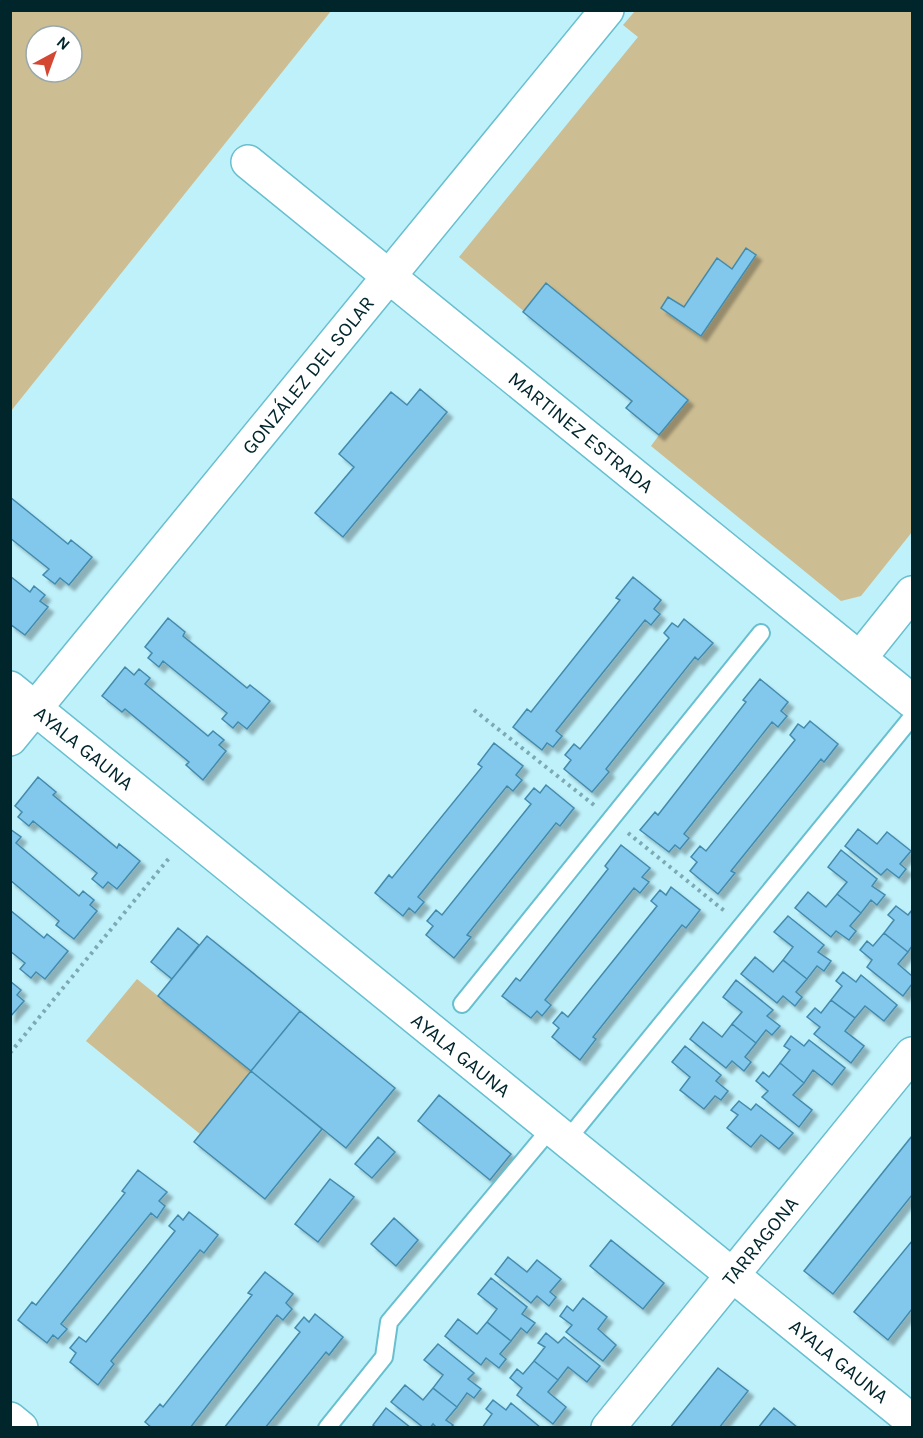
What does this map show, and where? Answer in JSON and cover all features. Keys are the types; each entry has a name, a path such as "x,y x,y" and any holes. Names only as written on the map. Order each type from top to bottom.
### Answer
{"street":[{"name":"GONZÁLEZ DEL SOLAR","path":"10,739 23,698 389,276 607,10"},
{"name":"MARTINEZ ESTRADA","path":"248,162 912,701"},
{"path":"860,658 912,593"},
{"name":"AYALA GAUNA","path":"23,698 912,1421"},
{"name":"TARRAGONA","path":"608,1428 912,1054"},
{"path":"10,1419 21,1428"}],"lane":[{"path":"462,1004 760,633"},
{"path":"327,1428 384,1357 389,1322 559,1134 912,717"}],"path":[{"path":"10,1053 189,833"}],"shaded area":[{"path":"10,11 331,11 11,411"},
{"path":"635,11 912,11 912,532 861,596 841,601 651,446 659,435 626,408 631,401 459,257 638,37 623,25"},
{"path":"137,979 251,1071 200,1134 86,1041"}],"building":[{"path":"746,248 756,255 701,336 661,308 668,297 684,307 717,258 732,269"},
{"path":"546,283 688,400 659,435 626,408 632,401 523,312"},
{"path":"420,389 447,412 343,537 315,513 354,467 339,454 391,392 407,405"},
{"path":"10,497 68,544 71,540 92,557 69,585 60,578 55,584 43,575 49,569 10,538"},
{"path":"10,576 30,592 34,586 45,595 40,601 48,607 25,635 10,624"},
{"path":"633,577 661,600 654,609 660,614 651,625 645,620 556,731 562,736 553,747 547,743 542,750 513,727 527,709 531,712 620,600 616,598"},
{"path":"168,618 185,632 183,636 247,688 250,685 270,701 247,729 238,722 233,728 222,719 227,713 163,661 159,667 148,658 152,653 145,647"},
{"path":"684,619 713,643 698,660 695,657 606,769 609,772 592,792 564,769 571,760 565,755 574,744 580,749 669,638 664,633 672,623 678,627"},
{"path":"125,667 134,675 139,669 150,678 145,684 208,736 213,731 224,740 219,745 226,751 203,780 186,765 189,762 125,709 122,712 102,696"},
{"path":"760,679 788,702 781,711 787,716 778,727 772,722 684,834 689,838 680,849 675,845 669,852 640,830 655,812 658,815 746,702 743,700"},
{"path":"810,721 838,744 824,762 821,759 731,871 735,873 718,894 690,871 697,862 691,857 700,846 706,851 795,740 790,735 798,724 804,728"},
{"path":"494,743 523,766 516,775 522,780 513,791 507,786 418,897 424,902 415,913 409,908 403,916 375,893 389,875 392,878 482,767 478,764"},
{"path":"38,777 56,792 53,795 117,848 119,844 140,861 117,889 108,882 103,888 92,879 97,873 33,821 29,826 18,817 22,812 15,806"},
{"path":"546,785 574,808 560,826 556,823 467,935 471,937 454,958 426,935 433,926 427,921 436,910 442,915 531,804 525,799 534,788 540,793"},
{"path":"10,829 21,837 16,843 79,896 83,891 94,900 90,905 97,911 74,939 56,925 59,921 10,880"},
{"path":"858,829 877,844 887,832 911,851 900,864 906,869 899,878 887,869 881,875 845,846"},
{"path":"621,845 650,868 642,877 649,882 640,893 634,888 545,1000 551,1005 542,1016 537,1011 531,1018 502,996 516,978 520,981 608,869 605,866"},
{"path":"841,850 877,879 872,886 885,895 877,905 871,900 861,913 837,894 847,882 828,867"},
{"path":"671,887 700,910 686,928 682,925 593,1037 596,1039 580,1060 552,1037 559,1028 553,1023 562,1012 568,1017 657,906 651,901 660,890 666,895"},
{"path":"808,892 826,907 837,894 861,913 850,926 856,931 849,940 836,931 831,937 795,908"},
{"path":"896,906 908,915 912,910 912,946 908,952 884,933 894,920 888,915"},
{"path":"10,910 44,938 47,934 68,951 45,979 36,972 31,978 20,969 25,963 10,951"},
{"path":"788,916 824,945 818,952 831,961 824,971 817,966 807,979 783,960 793,947 774,932"},
{"path":"178,928 199,945 172,979 151,962"},
{"path":"884,933 908,952 898,964 912,976 912,984 903,996 867,967 872,960 860,950 867,941 873,946"},
{"path":"207,936 300,1011 251,1071 158,996"},
{"path":"755,957 773,972 783,960 807,979 796,992 802,997 795,1006 783,996 777,1003 741,974"},
{"path":"843,972 856,982 861,975 897,1005 884,1021 865,1006 855,1018 831,1000 842,986 836,981"},
{"path":"736,980 773,1010 767,1016 780,1026 772,1035 766,1030 756,1043 732,1024 742,1012 723,997"},
{"path":"10,981 21,990 17,995 24,1001 10,1017"},
{"path":"831,1000 855,1018 845,1031 864,1046 851,1063 814,1034 820,1027 807,1017 815,1008 821,1013"},
{"path":"300,1011 395,1088 346,1148 251,1071"},
{"path":"703,1022 722,1037 732,1024 756,1043 745,1057 751,1062 744,1071 732,1061 726,1068 690,1039"},
{"path":"791,1036 804,1046 809,1040 845,1068 832,1085 813,1070 804,1083 780,1063 790,1050 784,1046"},
{"path":"685,1046 721,1075 716,1081 728,1091 721,1100 715,1096 704,1109 680,1090 690,1077 672,1062"},
{"path":"780,1063 804,1083 793,1095 812,1110 799,1127 762,1097 768,1091 756,1081 763,1072 769,1077"},
{"path":"251,1071 322,1129 265,1199 194,1142"},
{"path":"439,1095 511,1154 490,1180 418,1121"},
{"path":"739,1101 751,1110 756,1104 793,1133 779,1149 761,1135 751,1147 727,1128 738,1115 731,1110"},
{"path":"912,1136 912,1195 833,1294 804,1271"},
{"path":"378,1137 395,1152 372,1178 355,1164"},
{"path":"138,1170 167,1192 159,1201 165,1206 157,1218 151,1213 61,1324 67,1329 58,1339 53,1335 47,1343 18,1320 32,1302 36,1305 125,1193 122,1191"},
{"path":"330,1179 354,1197 318,1242 295,1224"},
{"path":"189,1212 218,1235 204,1253 200,1250 111,1361 114,1364 98,1385 70,1362 76,1353 70,1348 79,1337 86,1342 175,1231 169,1226 178,1215 183,1220"},
{"path":"394,1218 418,1240 396,1266 371,1244"},
{"path":"611,1240 664,1283 643,1309 590,1266"},
{"path":"912,1241 912,1309 888,1340 854,1312"},
{"path":"508,1257 527,1272 537,1260 561,1279 550,1292 556,1297 549,1306 537,1296 531,1303 495,1274"},
{"path":"265,1272 293,1294 286,1303 292,1309 283,1320 277,1315 190,1428 152,1428 145,1422 160,1404 163,1407 252,1295 248,1293"},
{"path":"491,1278 527,1307 522,1314 535,1323 527,1333 521,1328 511,1341 487,1322 497,1309 478,1294"},
{"path":"583,1298 607,1317 598,1329 616,1345 603,1361 566,1332 572,1325 560,1316 567,1306 573,1311"},
{"path":"315,1314 343,1337 329,1355 326,1352 265,1428 224,1428 300,1332 295,1328 304,1317 309,1322"},
{"path":"458,1319 477,1334 487,1322 511,1341 500,1354 506,1359 499,1368 486,1358 481,1365 445,1336"},
{"path":"546,1333 558,1343 564,1337 600,1366 587,1382 568,1367 558,1380 534,1361 545,1347 538,1343"},
{"path":"438,1344 474,1373 468,1379 481,1389 474,1398 467,1393 457,1407 433,1388 443,1375 424,1360"},
{"path":"534,1361 558,1380 548,1392 566,1407 553,1424 517,1395 522,1388 510,1378 517,1369 523,1374"},
{"path":"718,1368 748,1391 719,1428 670,1428"},
{"path":"405,1385 423,1400 433,1388 457,1407 446,1420 453,1425 450,1428 437,1428 433,1424 430,1428 424,1428 391,1402"},
{"path":"493,1400 506,1410 511,1403 541,1428 482,1428 492,1414 486,1409"},
{"path":"386,1408 411,1428 377,1428 373,1425"},
{"path":"774,1408 798,1428 758,1428"}]}
